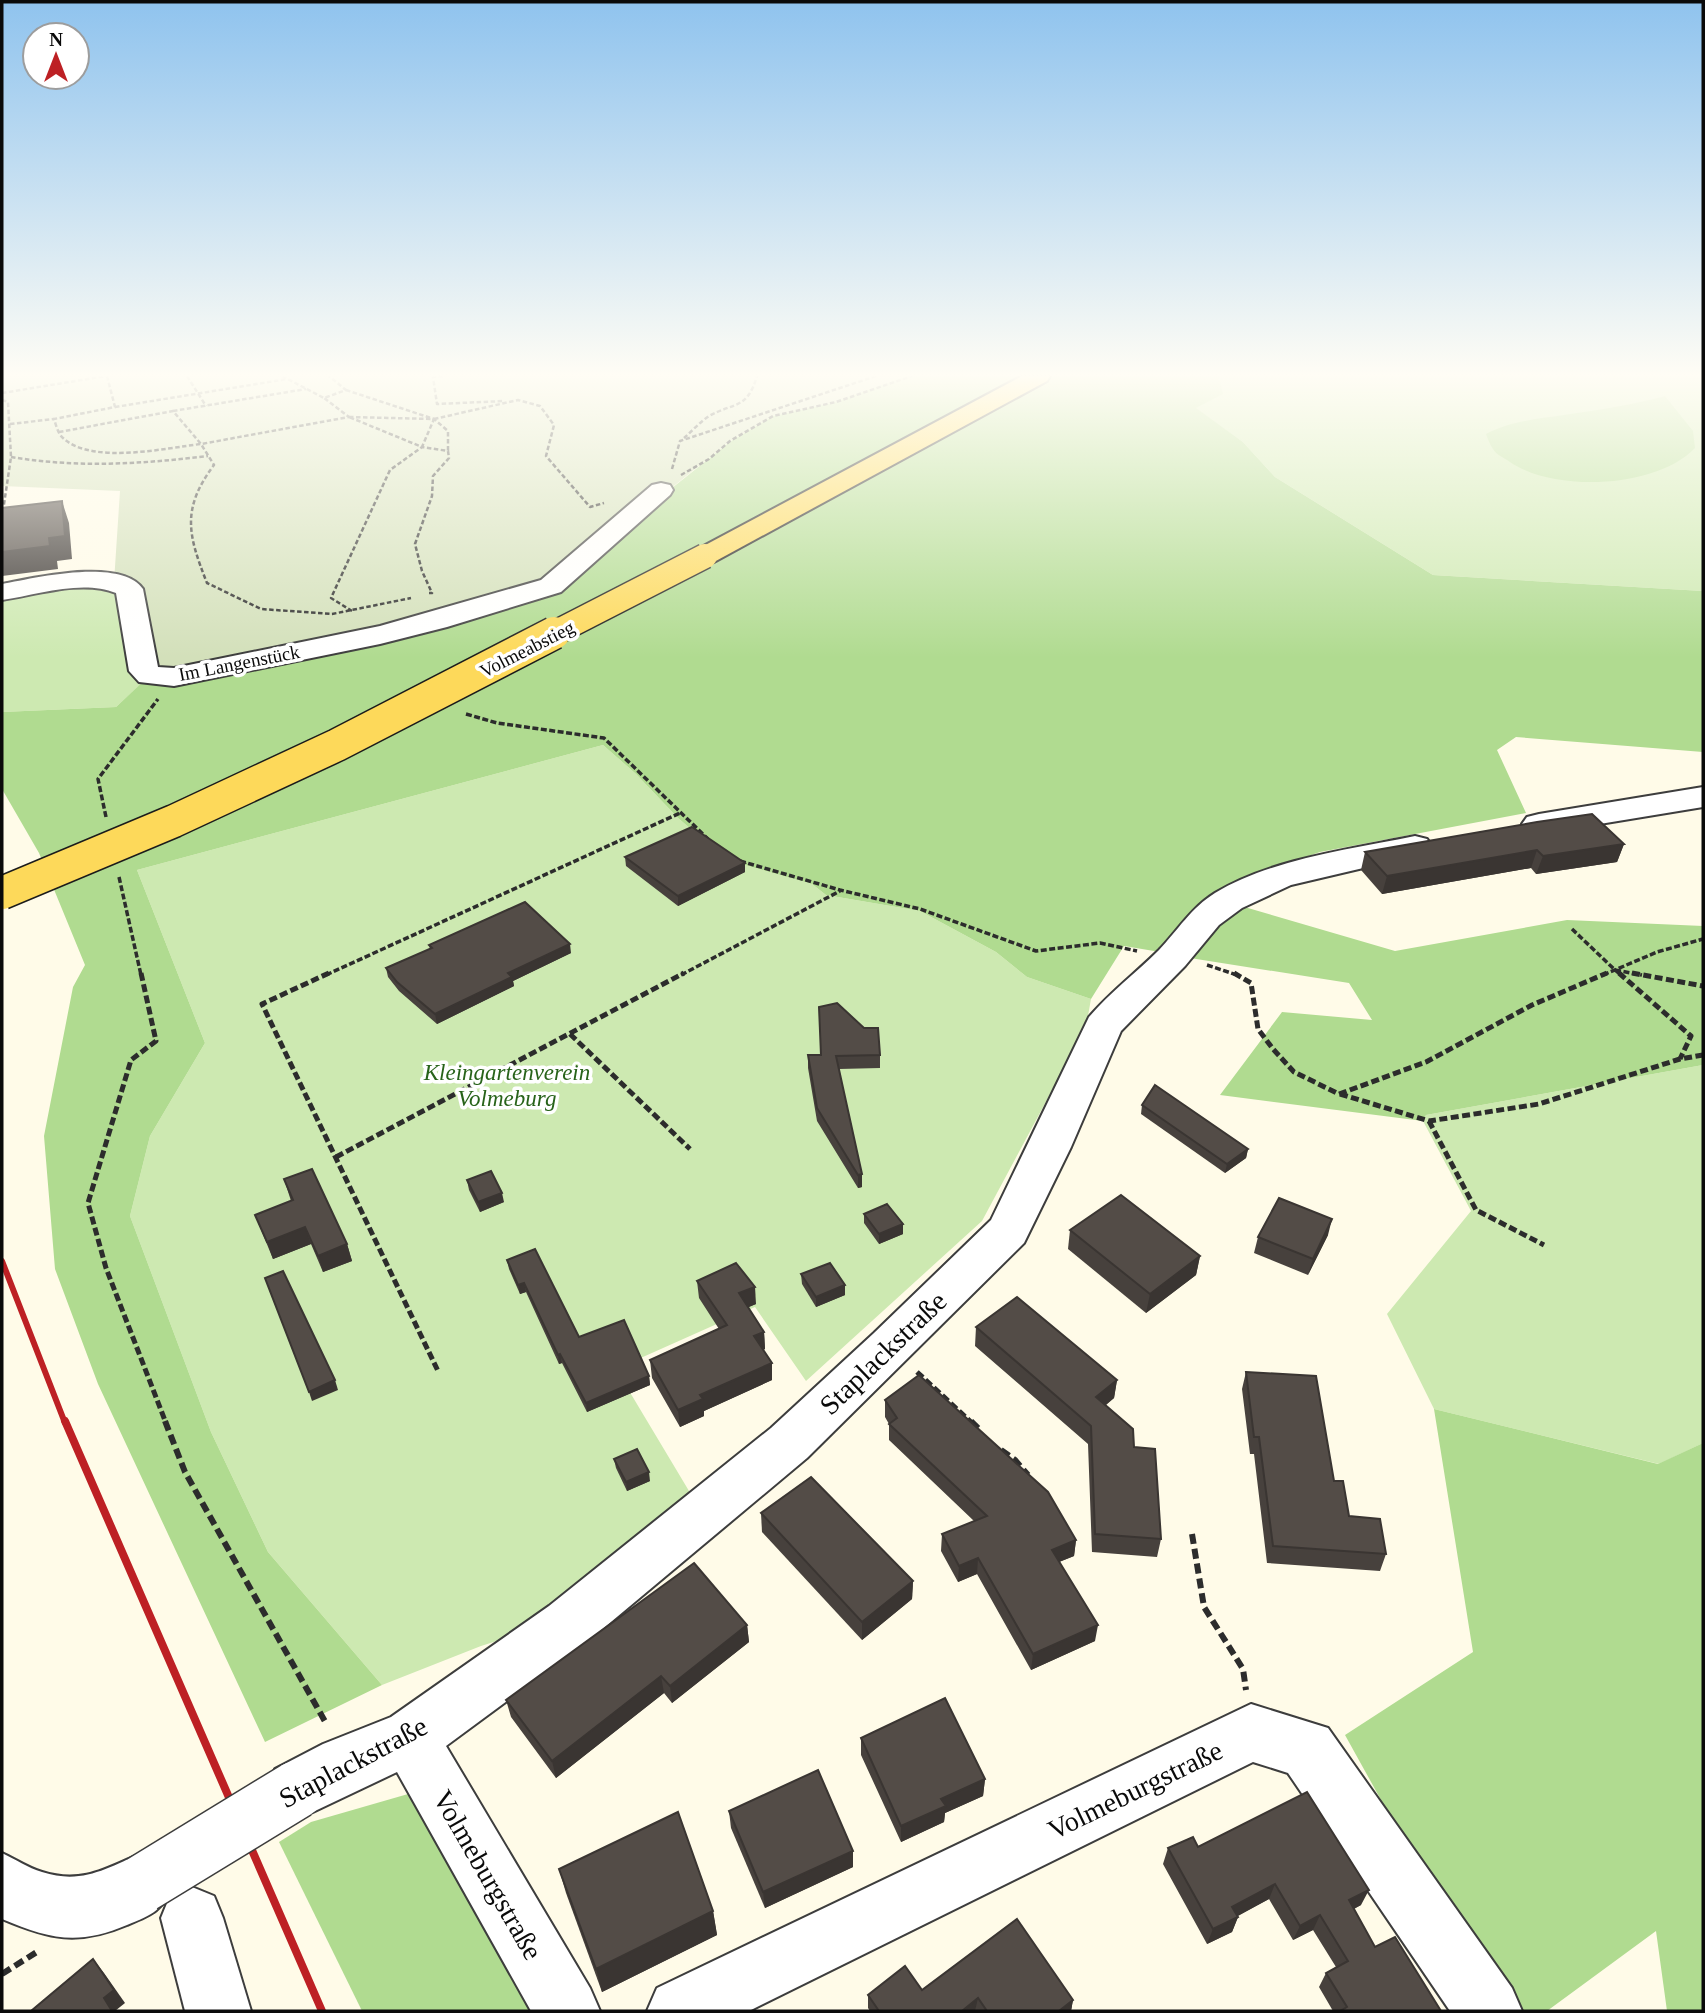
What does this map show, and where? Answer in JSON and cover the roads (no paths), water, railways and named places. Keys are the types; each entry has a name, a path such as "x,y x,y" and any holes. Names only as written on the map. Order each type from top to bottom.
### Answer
{"main road":[{"name":"Volmeabstieg","path":"2,893 174,821 337,745 487,670 865,470"}],"street":[{"name":"Im Langenstück","path":"2,592 93,580 123,585 129,589 144,671 149,676 174,677 380,635 551,586 665,486"},
{"path":"1507,829 1703,797"},
{"name":"Staplackstraße","path":"2,1884 23,1899 67,1908 167,1901 320,1777 411,1737 568,1624 792,1441 891,1348 1008,1231 1050,1147 1103,1026 1119,1007 1172,958 1206,917 1229,900 1257,887 1329,864 1454,838"},
{"name":"Volmeburgstraße","path":"681,2011 1251,1733 1307,1749 1489,2011"},
{"name":"Volmeburgstraße","path":"411,1737 431,1778 567,2011"},
{"path":"167,1901 218,2011"}],"railway":[{"path":"2,1261 65,1423"},
{"path":"65,1421 322,2011"}],"park label":[{"name":"Kleingartenverein Volmeburg","path":"507,1085"}]}
